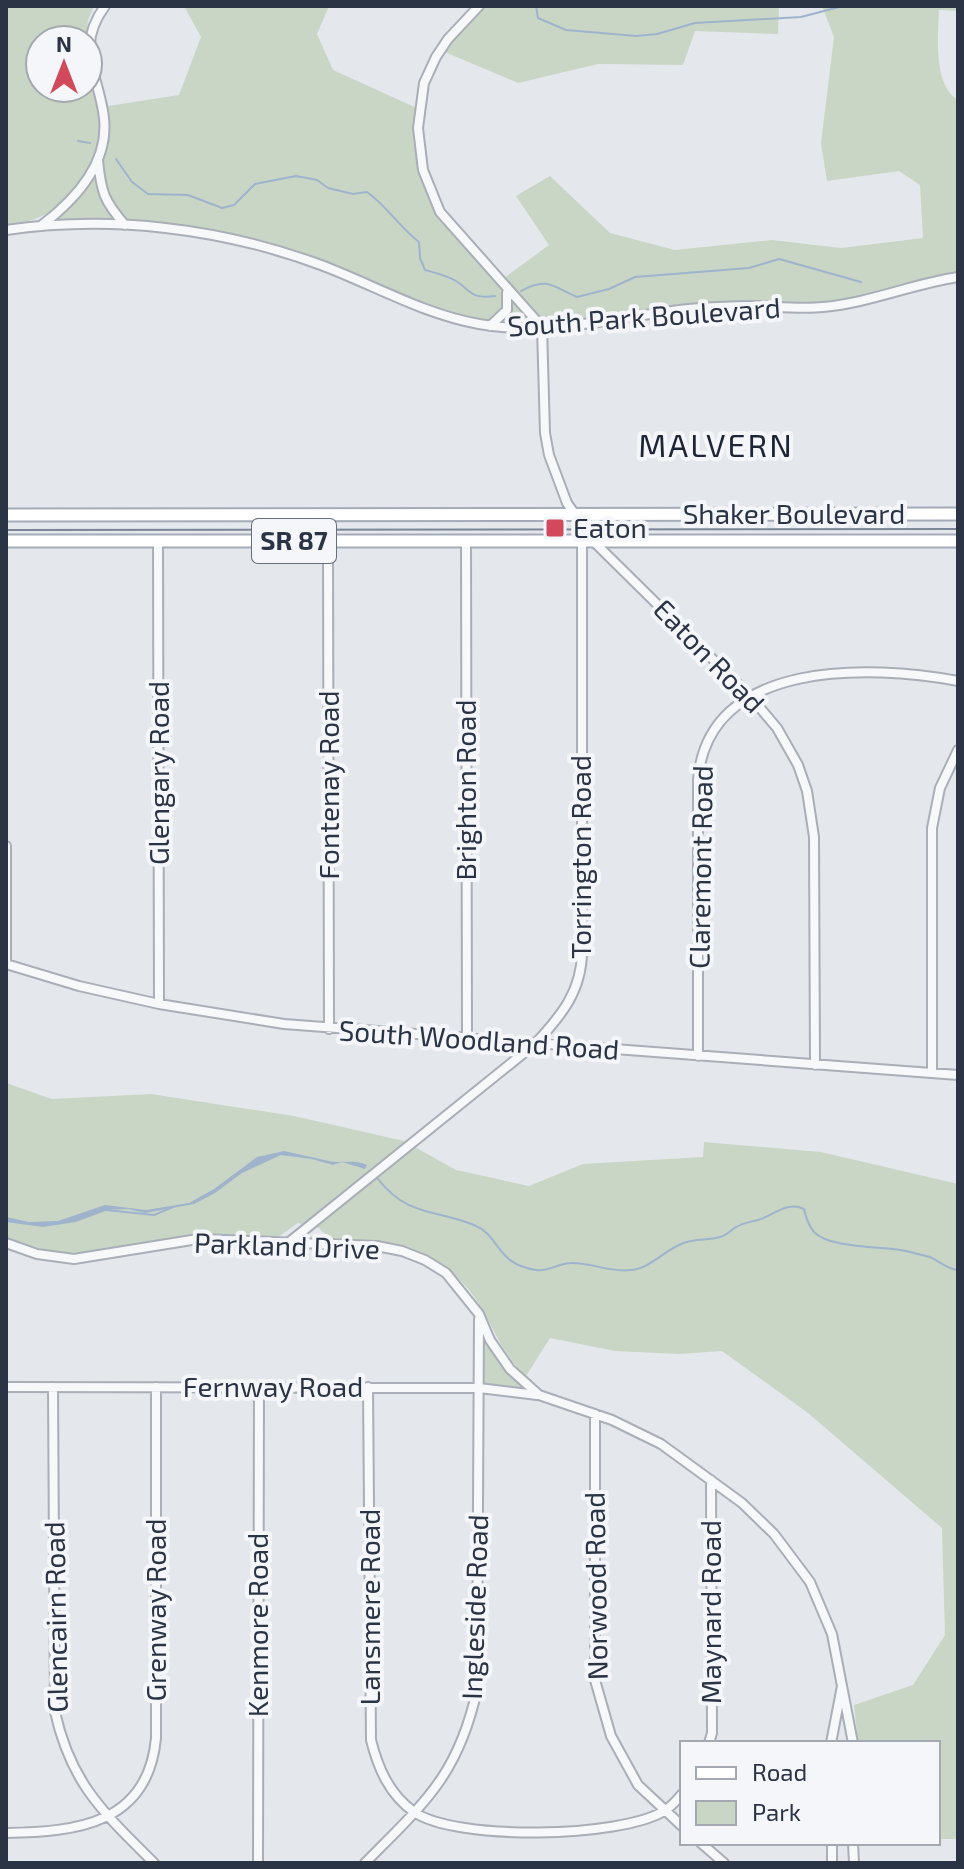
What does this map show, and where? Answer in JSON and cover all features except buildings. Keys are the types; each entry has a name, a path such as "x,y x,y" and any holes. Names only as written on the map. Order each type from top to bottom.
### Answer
{"main road":[{"name":"Shaker Boulevard","path":"6,515 958,514"},
{"name":"Shaker Boulevard","path":"6,541 466,541 582,536 595,541 958,541"}],"street":[{"path":"105,6 92,28 89,43 91,70 104,120 98,159 100,191 125,225"},
{"path":"479,6 448,39 431,67 419,109 423,170 440,212 542,327 545,433 549,455 567,503 581,523 582,536"},
{"path":"41,226 79,193 98,159"},
{"name":"South Park Boulevard","path":"6,230 41,226 170,228 267,248 319,264 423,309 490,326 542,327 715,307 820,308 958,277"},
{"path":"490,326 507,310 509,297 506,288"},
{"name":"Torrington Road","path":"288,1243 535,1044 566,1009 579,979 582,960 582,536"},
{"name":"Glengary Road","path":"158,541 159,1004"},
{"name":"Fontenay Road","path":"328,541 329,1029"},
{"name":"Brighton Road","path":"466,541 467,1038"},
{"name":"Eaton Road","path":"595,541 750,696 786,741 798,765 811,807 815,854 815,1065"},
{"path":"750,696 785,681 831,675 898,674 958,681"},
{"name":"Claremont Road","path":"698,1056 699,768 712,734 726,716 750,696"},
{"path":"932,1073 932,828 940,788 958,750"},
{"path":"6,846 6,964"},
{"name":"South Woodland Road","path":"6,964 79,986 159,1004 221,1016 329,1029 958,1075"},
{"name":"Parkland Drive","path":"6,1243 37,1254 74,1259 198,1239 377,1246 425,1260 446,1273 479,1314 490,1340 510,1369 539,1395 595,1414 661,1444 742,1503 766,1526 810,1582 832,1634 853,1741"},
{"name":"Ingleside Road","path":"365,1863 436,1789 459,1749 477,1690 479,1314"},
{"name":"Kenmore Road","path":"258,1863 259,1386"},
{"name":"Fernway Road","path":"6,1387 479,1388 539,1395"},
{"name":"Glencairn Road","path":"53,1387 55,1712 62,1743 87,1793 154,1863"},
{"name":"Grenway Road","path":"109,1818 139,1789 155,1751 156,1387"},
{"name":"Lansmere Road","path":"368,1387 371,1740 383,1777 415,1813"},
{"name":"Norwood Road","path":"595,1414 595,1680 611,1736 623,1760 638,1785 680,1824"},
{"name":"Maynard Road","path":"710,1741 711,1480"},
{"name":"Parkland Drive","path":"831,1741 842,1686"},
{"path":"415,1813 450,1824 484,1829 561,1833 600,1830 636,1822 664,1811 680,1796"},
{"path":"6,1833 79,1827 109,1818"},
{"path":"703,1845 724,1863"}],"green space":[{"path":"6,6 94,6 88,24 24,24 24,104 97,104 101,130 92,161 79,183 62,202 38,218 6,225"},
{"path":"184,6 329,6 317,34 333,70 419,109 419,144 440,212 500,281 549,245 516,196 550,176 610,233 675,250 772,240 841,248 923,238 920,185 899,171 827,181 821,143 834,37 822,6 958,6 958,11 939,10 938,46 944,84 958,100 958,277 851,303 759,306 525,328 450,318 319,264 170,228 41,226 79,193 102,145 102,107 179,95 201,37"},
{"path":"479,6 779,6 778,34 695,31 683,65 598,64 518,83 440,50"},
{"path":"6,1083 52,1099 151,1094 294,1116 404,1141 456,1170 529,1186 583,1164 703,1157 704,1142 821,1152 958,1184 958,1839 940,1839 940,1741 858,1741 854,1705 913,1685 945,1635 942,1528 808,1413 722,1351 679,1354 615,1351 550,1338 526,1376 503,1347 475,1298 456,1277 434,1260 394,1245 330,1239 319,1228 298,1223 278,1237 200,1235 78,1254 57,1254 6,1237"},
{"path":"479,1314 510,1369 539,1395 479,1388"}],"water":[{"path":"284,1151 342,1162 333,1165 281,1155 242,1173 194,1204 145,1213 128,1209 108,1210 76,1222 43,1227 6,1222 6,1217 29,1222 58,1221 105,1205 146,1210 189,1203 214,1189 257,1157"},
{"path":"342,1162 357,1162 367,1165 365,1169"}],"waterway":[{"path":"536,6 538,18 566,30 636,36 657,34 695,23 801,17 843,6"},
{"path":"78,141 90,143"},
{"path":"116,159 132,182 148,194 188,195 222,208 234,205 255,184 296,176 317,180 328,188 353,194 367,192 419,242 425,270 452,279 472,294 495,296"},
{"path":"521,291 544,284 577,297 609,289 635,277 749,268 779,259 861,282"},
{"path":"378,1179 411,1206 483,1230 505,1256 523,1267 536,1270 571,1263 623,1271 638,1269 684,1243 720,1237 741,1224 792,1207 804,1209 814,1232 832,1241 906,1251 930,1257 958,1270"},
{"path":"106,1210 154,1215 173,1207"}],"tram line":[{"path":"6,530 958,529"}],"place":[{"name":"Eaton","path":"555,528"}],"district":[{"name":"MALVERN","path":"716,446"}]}
